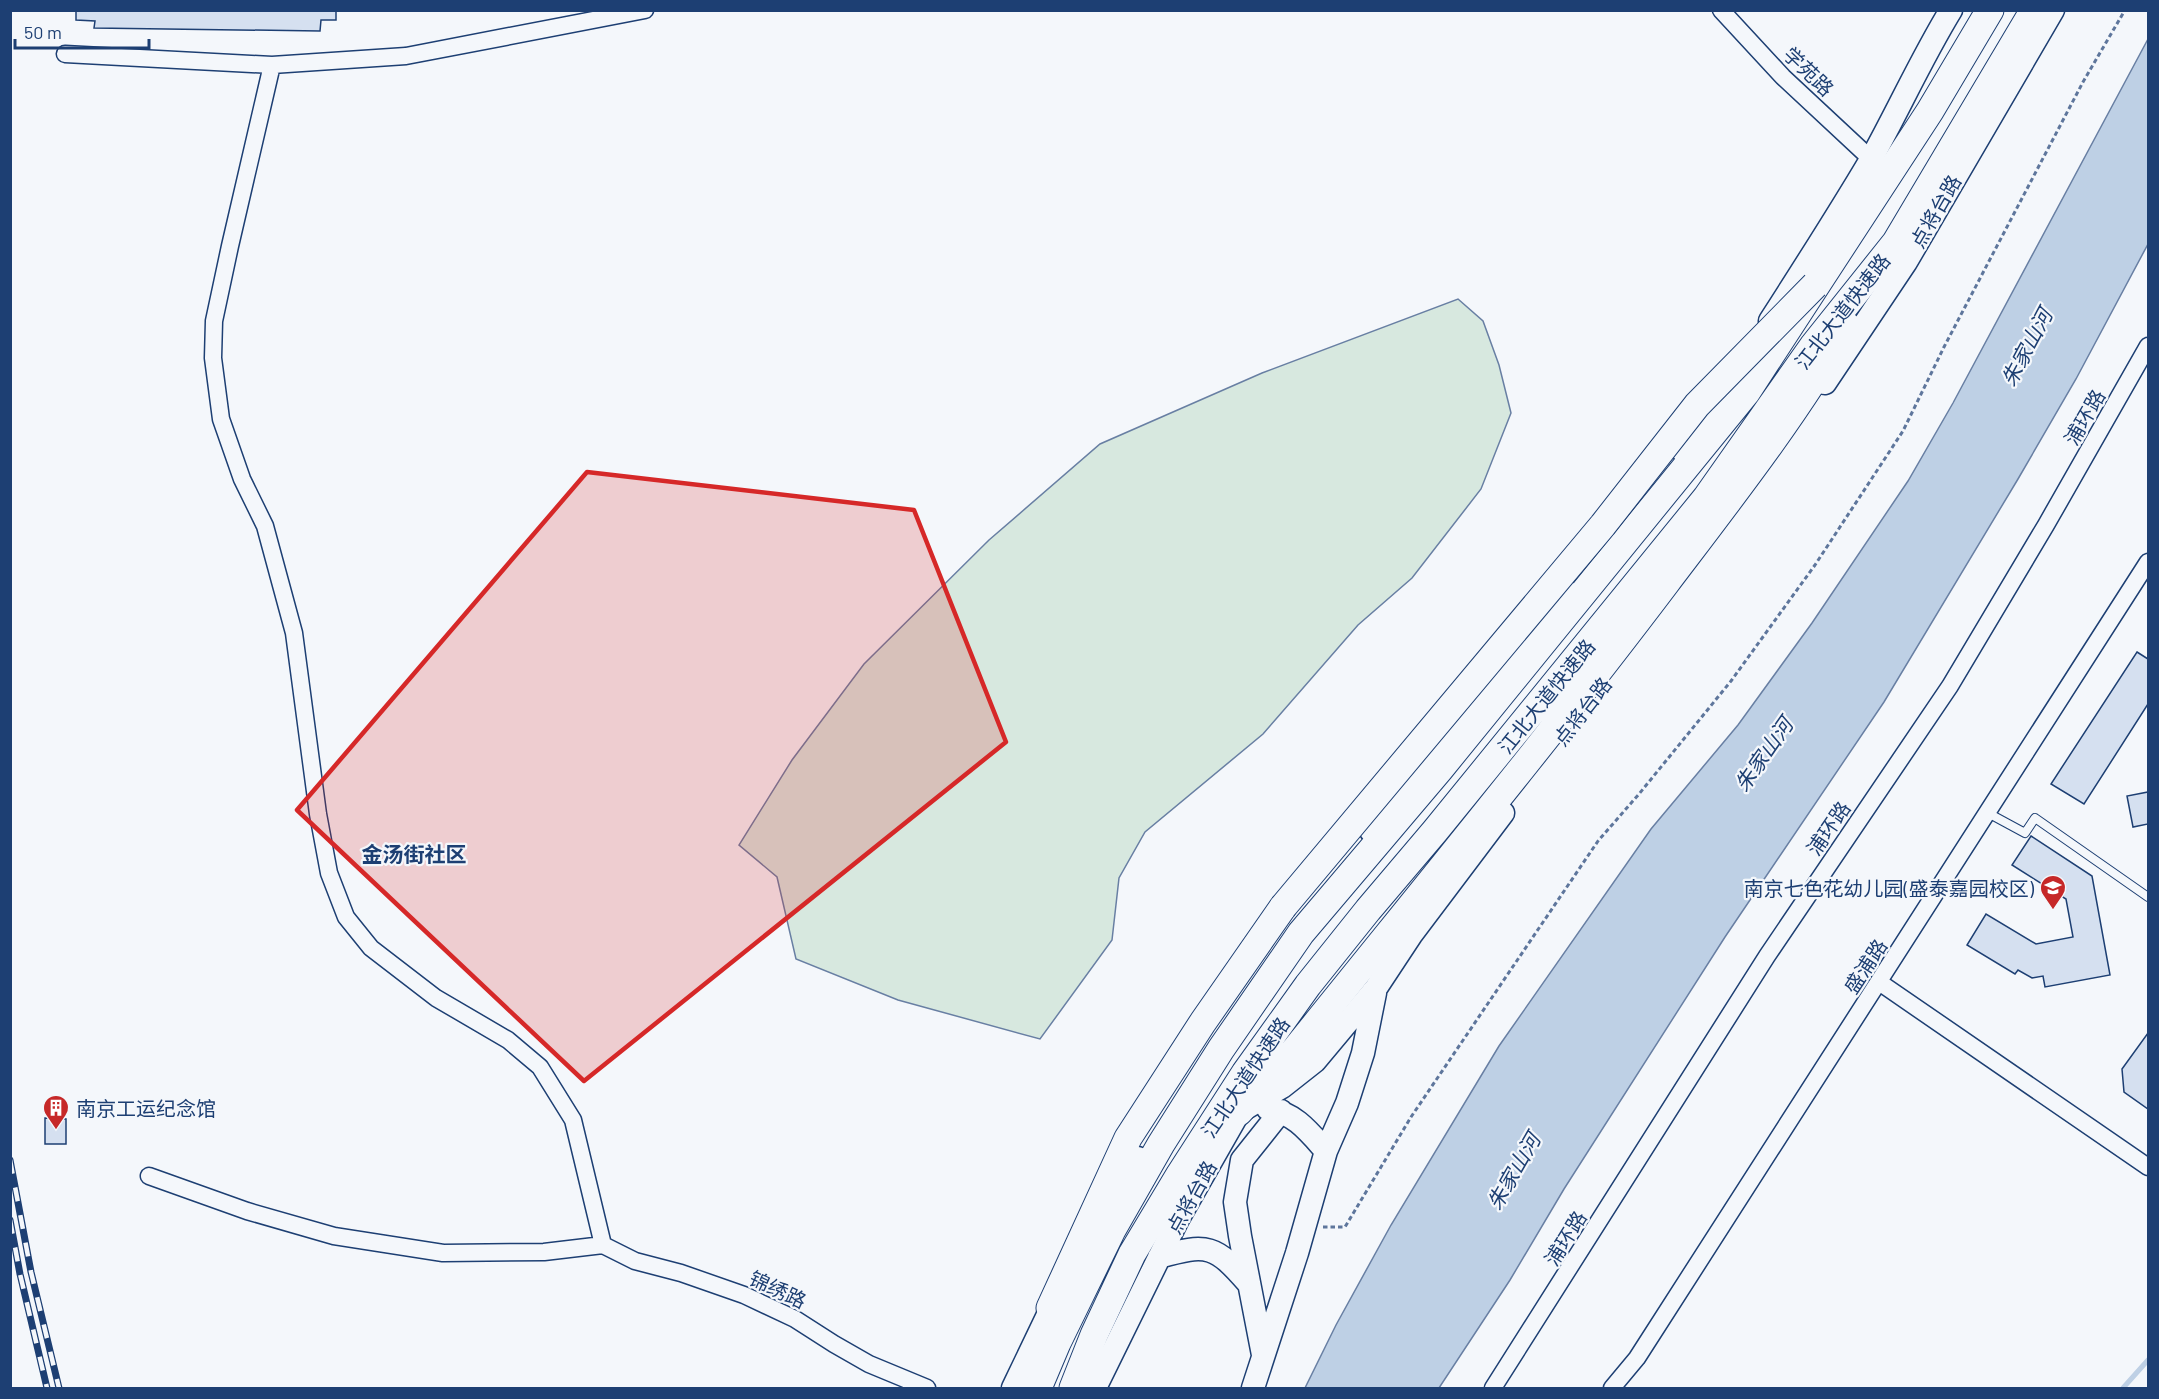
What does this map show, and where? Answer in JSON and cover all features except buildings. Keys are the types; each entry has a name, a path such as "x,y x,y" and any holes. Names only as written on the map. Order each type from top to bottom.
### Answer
{"highway":[{"name":"江北大道快速路","path":"1038,1389 1057,1343 1112,1230 1161,1143 1221,1049 1301,933 1440,769 1746,393 1930,111 1990,10"},
{"name":"江北大道快速路","path":"1072,1389 1094,1335 1132,1254 1245,1073 1308,985 1360,919 1435,831 1706,498 1813,346 1896,242 2034,10"},
{"path":"1239,1112 1290,1056 1615,651 1740,485 1833,349 1896,242"},
{"path":"1050,1308 1128,1138 1203,1022 1283,907 1603,525 1697,405 1815,285"}],"main road":[{"path":"1013,1389 1050,1308 1150,1138 1280,941 1694,438 1871,159 1930,45 1951,10"},
{"name":"点将台路","path":"1095,1389 1159,1257 1239,1112 1282,1087 1315,1061 1376,988 1411,934 1602,686 1845,357 1906,262 2053,10"},
{"path":"1253,1389 1326,1151 1347,1103 1363,1053 1376,988"},
{"path":"1239,1112 1259,1108 1281,1111 1304,1127 1326,1151"},
{"path":"1264,1359 1235,1202 1242,1160 1281,1111"},
{"path":"1159,1257 1186,1250 1207,1249 1230,1262 1250,1285"}],"street":[{"path":"65,54 272,65 406,56 645,10"},
{"name":"学苑路","path":"1721,10 1783,78 1871,159"},
{"path":"149,1176 247,1211 334,1236 443,1253 544,1252 603,1245 573,1120 540,1067 508,1040 436,998 371,948 346,917 329,873 318,814 294,633 265,526 242,479 221,419 213,358 214,321 272,65"},
{"name":"浦环路","path":"1493,1389 1748,986 1950,686 2046,525 2148,346"},
{"name":"盛浦路","path":"1612,1389 1637,1358 2148,562"},
{"path":"1880,982 2148,1167"},
{"name":"锦绣路","path":"603,1245 635,1261 681,1273 744,1295 795,1319 869,1364 921,1388"}],"lane":[{"path":"1988,813 2025,833 2035,818 2148,897"}],"path":[{"path":"1304,1227 1346,1227 1411,1117 1598,841 1640,794 1731,681 1815,565 1903,431 1944,347 2083,82 2126,10"}],"highlighted area":[{"path":"587,472 914,510 1006,742 584,1081 297,810"}],"shaded area":[{"path":"1458,299 1483,321 1499,365 1511,413 1481,489 1412,578 1358,625 1263,734 1145,832 1119,878 1112,940 1040,1039 898,1000 796,959 777,877 739,845 792,760 864,664 989,540 1100,444 1262,373"}],"water":[{"name":"朱家山河","path":"2148,39 2148,244 2076,379 1884,702 1725,937 1564,1189 1510,1280 1439,1388 1305,1388 1336,1325 1391,1225 1499,1046 1651,829 1738,725 1812,623 1908,481 1953,403"}],"waterway":[{"path":"2123,1388 2148,1360"}],"railway":[{"path":"10,1160 31,1272 59,1388"},
{"path":"10,1220 20,1274 47,1388"}],"place":[{"name":"南京七色花幼儿园(盛泰嘉园校区)","path":"2053,911"},
{"name":"南京工运纪念馆","path":"56,1131"}],"district":[{"name":"金汤街社区","path":"414,853"}]}
